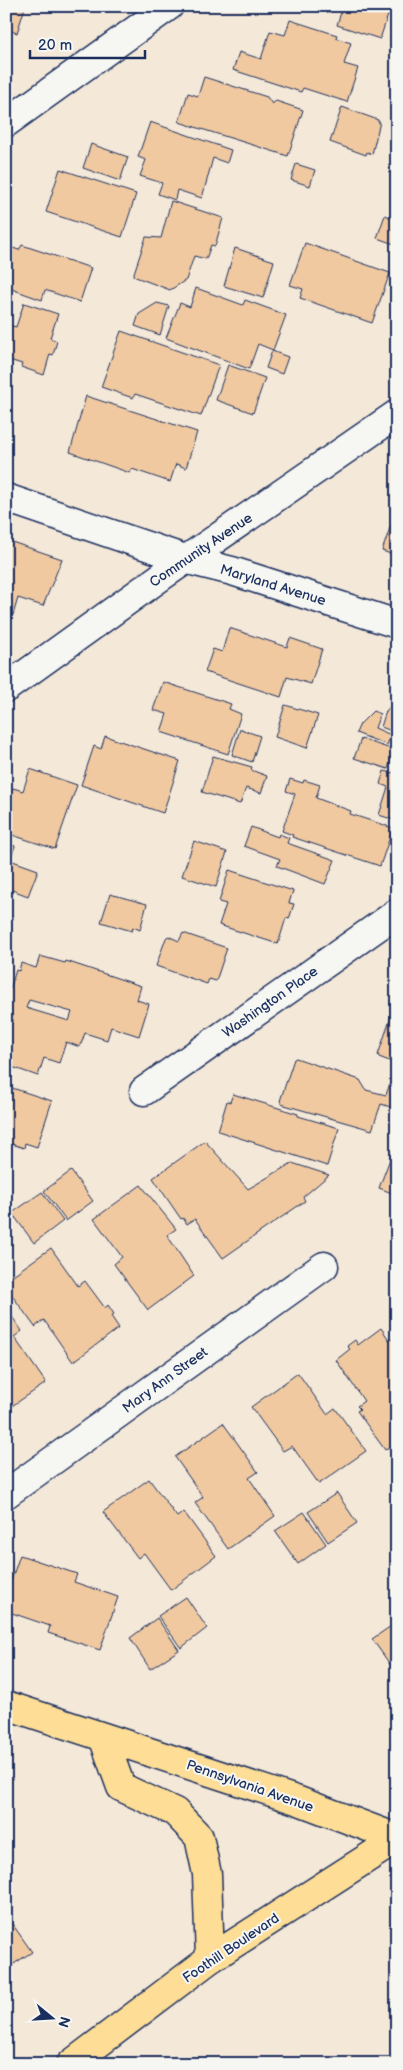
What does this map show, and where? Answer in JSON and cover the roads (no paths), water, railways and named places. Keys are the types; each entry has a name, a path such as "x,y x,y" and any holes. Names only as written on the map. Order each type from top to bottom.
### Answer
{"main road":[{"name":"Pennsylvania Avenue","path":"6,1705 298,1801 397,1839"},
{"path":"102,1737 121,1787 175,1812 199,1837 206,1874 210,1959"},
{"name":"Foothill Boulevard","path":"71,2064 210,1959 397,1839"}],"street":[{"path":"6,123 169,6"},
{"name":"Community Avenue","path":"6,688 162,576 188,560 397,414"},
{"name":"Maryland Avenue","path":"6,498 188,560 232,571 397,624"},
{"name":"Washington Place","path":"144,1091 397,913"},
{"name":"Mary Ann Street","path":"6,1494 324,1266"}]}
